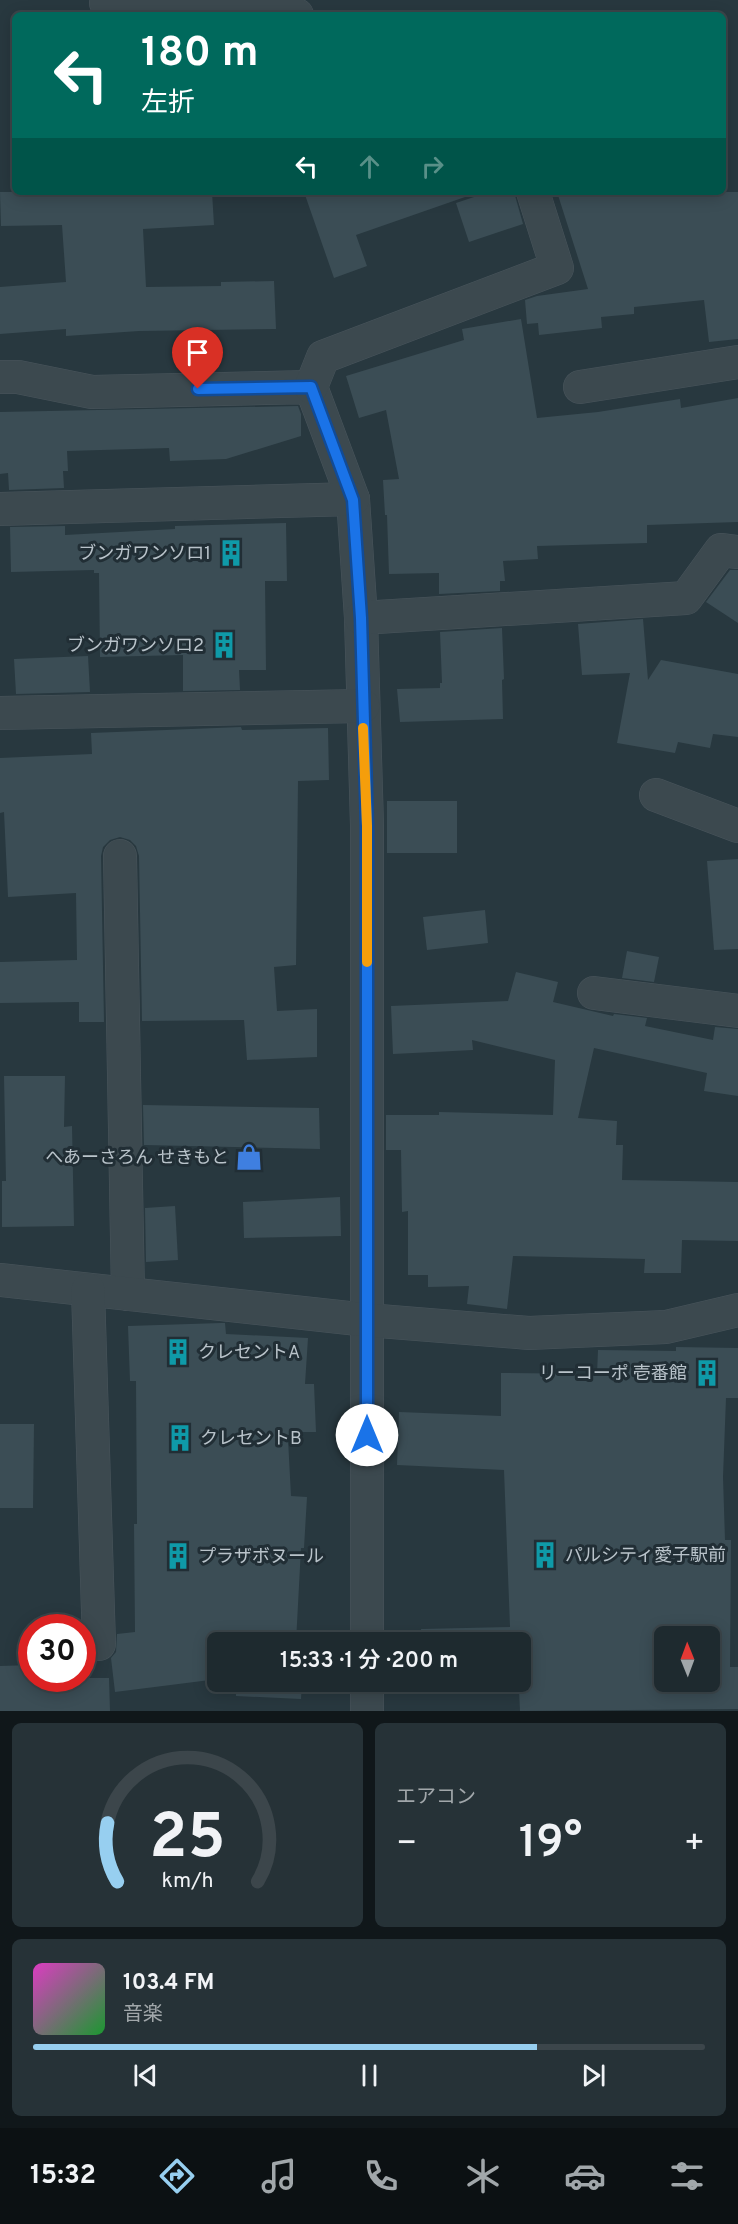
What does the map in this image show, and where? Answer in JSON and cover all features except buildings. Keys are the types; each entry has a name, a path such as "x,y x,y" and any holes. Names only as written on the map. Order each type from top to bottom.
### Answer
{"street":[{"path":"106,3 242,12"},
{"path":"367,1632 367,826 361,618 353,500 311,387 323,357 557,268 534,195"},
{"path":"580,387 738,362"},
{"path":"0,377 18,377 92,392 311,387"},
{"path":"0,508 353,500"},
{"path":"361,618 686,598 721,550 738,552"},
{"path":"0,713 363,706"},
{"path":"656,795 738,826"},
{"path":"120,856 128,1294"},
{"path":"594,993 738,1011"},
{"path":"0,1280 367,1320 529,1333 666,1328 738,1310"},
{"path":"88,1290 99,1644"},
{"path":"367,1692 367,1711"}],"slow traffic":[{"path":"363,728 367,826 367,962"}],"place":[{"name":"ブンガワンソロ1","path":"231,553"},
{"name":"ブンガワンソロ2","path":"224,645"},
{"name":"へあーさろん せきもと","path":"249,1157"},
{"name":"クレセントA","path":"178,1352"},
{"name":"リーコーポ 壱番館","path":"707,1373"},
{"name":"クレセントB","path":"180,1438"},
{"name":"パルシティ愛子駅前","path":"545,1555"},
{"name":"プラザボヌール","path":"178,1556"}],"route":[{"path":"198,389 311,387 353,500 361,618 367,826 367,1435"}]}
